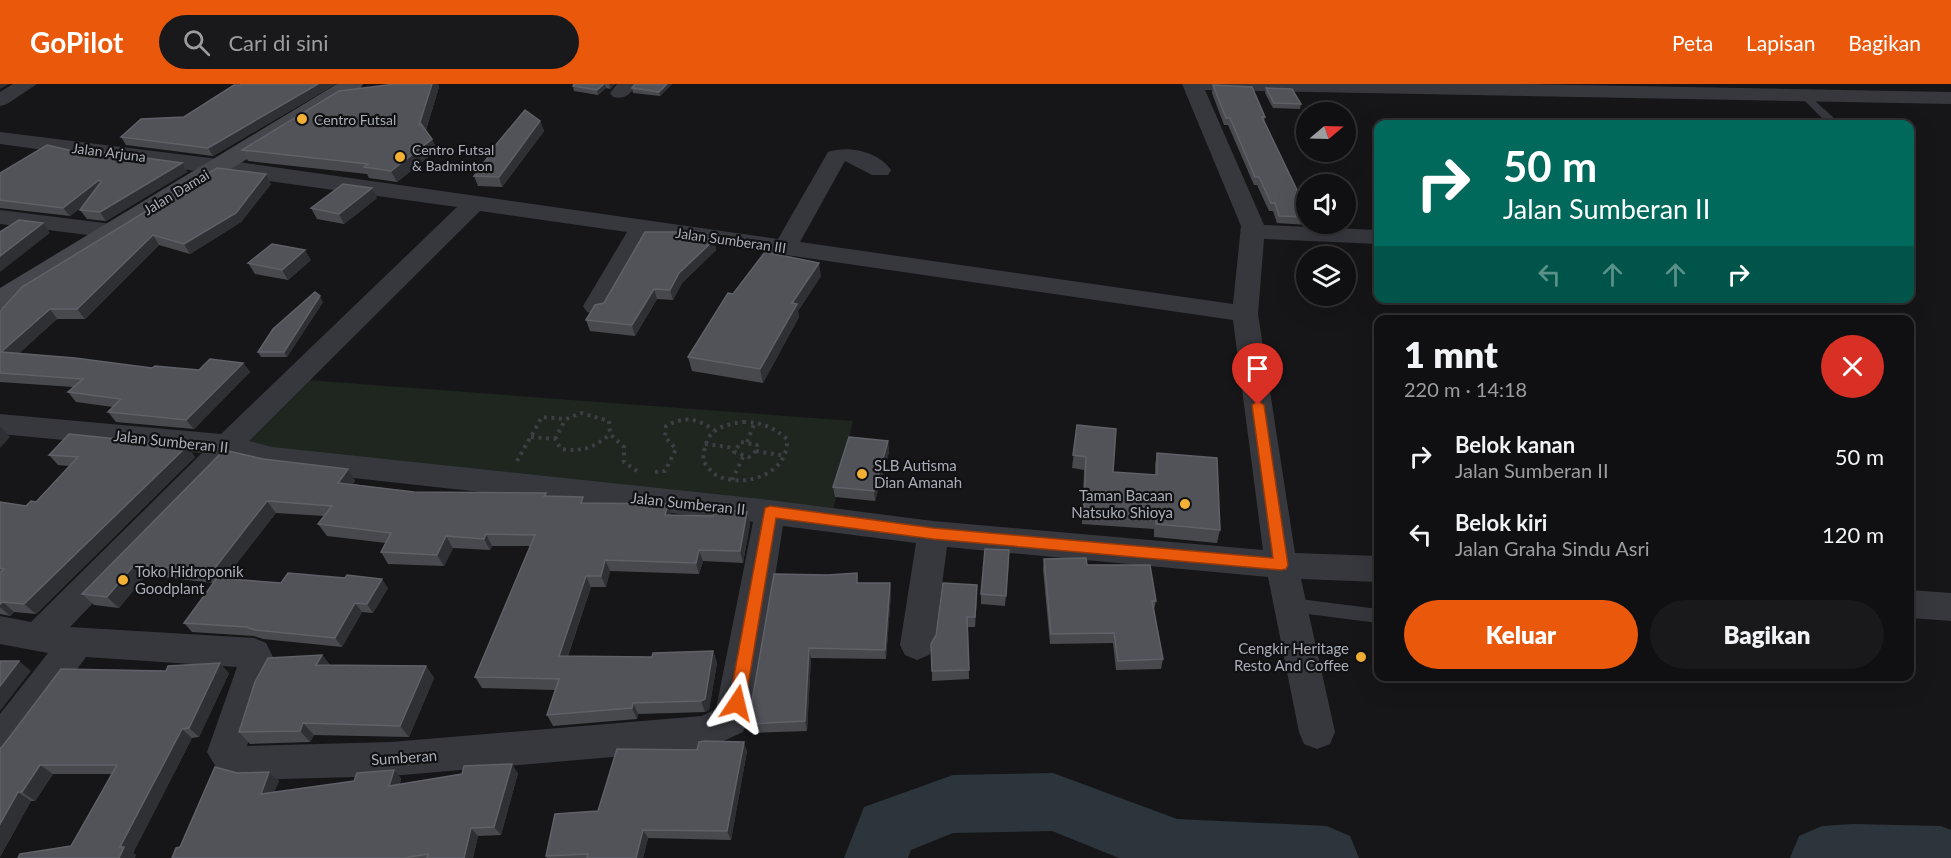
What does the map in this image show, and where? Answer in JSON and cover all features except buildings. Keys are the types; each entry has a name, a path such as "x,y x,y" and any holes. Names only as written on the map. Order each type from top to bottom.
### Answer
{"main road":[{"name":"Jalan Damai","path":"0,300 352,84"}],"street":[{"path":"0,100 27,84"},
{"path":"1317,732 1292,605 1281,565 1245,314 1254,232 1251,219 1194,84 1342,85 1484,90 1578,87 1754,88 1804,94 1951,98"},
{"name":"Jalan Arjuna","path":"0,138 218,166"},
{"path":"785,248 836,157 841,154 848,155 880,170"},
{"name":"Jalan Sumberan III","path":"218,166 1245,314"},
{"path":"37,638 226,445 475,203"},
{"path":"0,218 112,231"},
{"path":"596,306 642,227"},
{"path":"1254,232 1374,237"},
{"name":"Jalan Sumberan II","path":"0,424 226,445 272,458 770,512 933,533 1281,565 1374,569"},
{"name":"Sumberan","path":"0,630 37,638 254,653 257,659 226,752 232,760 247,763 392,759 706,732 729,720 737,703 770,512"},
{"path":"917,645 933,533"},
{"path":"1914,604 1951,607"},
{"path":"0,743 78,641"}],"lane":[{"path":"1804,94 1830,120"},
{"path":"1292,605 1374,615"}],"path":[{"path":"505,483 542,417 566,419 581,413 599,416 609,421 610,434 624,447 624,462 641,474"},
{"path":"649,473 665,471 676,449 665,437 666,426 681,417 696,418 714,430"},
{"path":"566,419 558,429 555,439 561,449 577,452 596,448 610,434"},
{"path":"732,422 755,422 775,427 787,438 785,456 777,468 758,477 732,480 713,473 703,461 704,444 714,430 732,422"},
{"path":"747,442 755,422"},
{"path":"531,437 555,439"},
{"path":"741,442 757,445 756,451 749,457 734,452 735,448 741,442"},
{"path":"704,444 735,448"},
{"path":"756,451 785,456"},
{"path":"732,480 743,456"}],"shaded area":[{"path":"293,379 853,421 831,520 226,445"}],"waterway":[{"path":"876,858 886,829 953,804 1053,802 1177,850 1327,858"},
{"path":"1822,858 1853,856 1941,858"}],"place":[{"name":"Centro Futsal","path":"302,119"},
{"name":"Centro Futsal & Badminton","path":"400,157"},
{"name":"SLB Autisma Dian Amanah","path":"862,474"},
{"name":"Taman Bacaan Natsuko Shioya","path":"1185,504"},
{"name":"Toko Hidroponik Goodplant","path":"123,580"},
{"name":"Cengkir Heritage Resto And Coffee","path":"1361,657"}],"route":[{"path":"737,703 770,512 933,533 1281,565 1258,405"}]}
